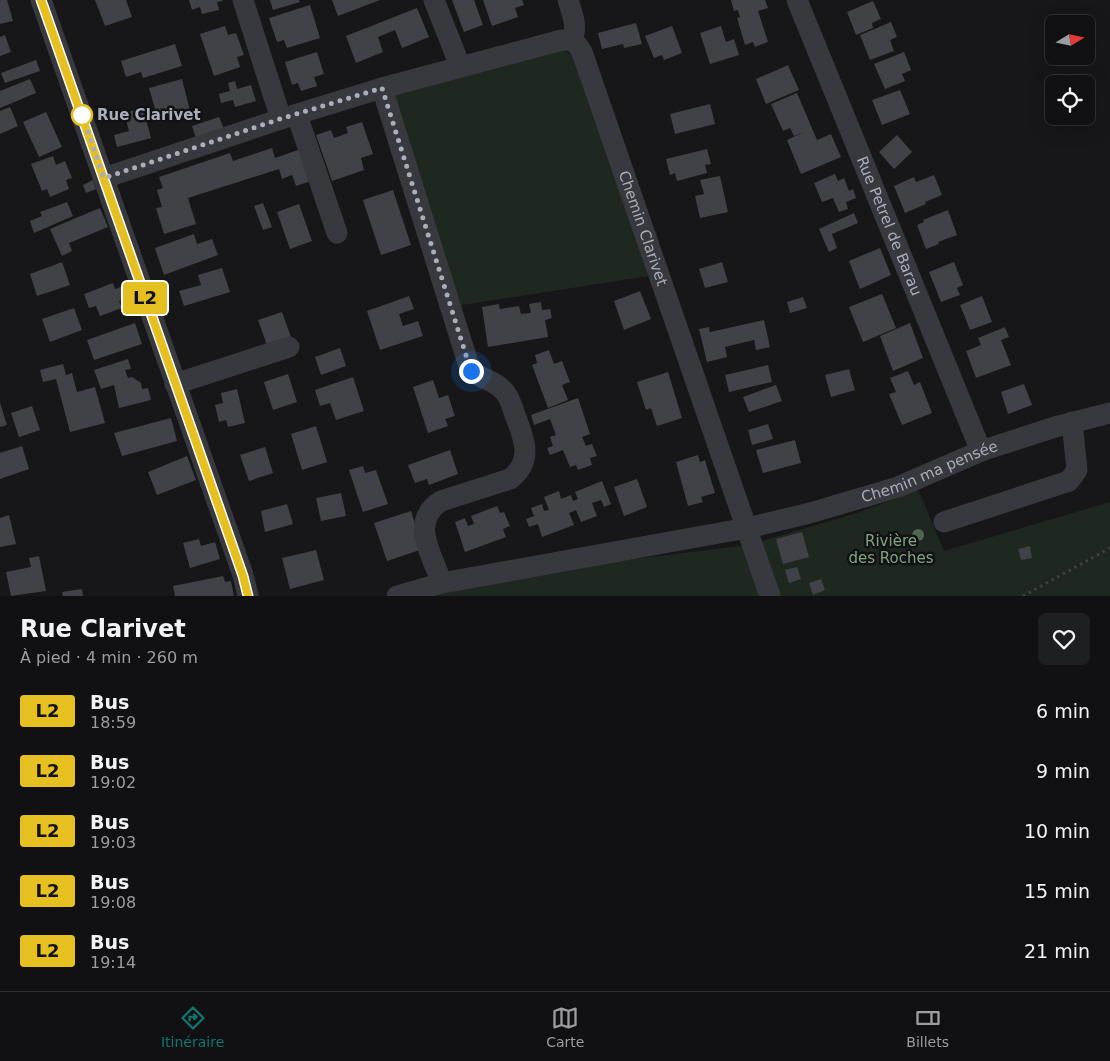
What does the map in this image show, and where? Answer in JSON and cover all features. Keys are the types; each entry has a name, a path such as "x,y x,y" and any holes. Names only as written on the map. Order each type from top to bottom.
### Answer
{"street":[{"path":"41,0 243,576 248,596"},
{"path":"243,0 337,233"},
{"path":"434,0 460,66"},
{"path":"104,178 382,88 562,40 572,40 575,23 568,0"},
{"name":"Rue Petrel de Barau","path":"797,0 981,451"},
{"name":"Chemin Clarivet","path":"572,40 578,44 582,52 770,596"},
{"path":"382,88 471,371 499,386 504,391 523,434 525,446 525,456 522,465 518,473 510,479 441,501 428,512 424,520 424,530 442,583"},
{"path":"175,384 289,348"},
{"name":"Chemin ma pensée","path":"747,528 810,513 898,487 981,451 1072,422 1110,413"},
{"path":"944,522 1070,480 1077,470 1072,422"},
{"path":"397,596 442,583 747,528"}],"path":[{"path":"1024,596 1110,548"}],"green space":[{"path":"563,50 573,56 655,275 456,306 393,94"},
{"name":"Rivière des Roches","path":"917,487 944,551 1110,502 1110,596 400,596 442,583 748,545 857,513 892,500"}],"building":[{"path":"0,0 7,0 13,21 0,24"},
{"path":"95,0 126,0 132,17 105,26"},
{"path":"189,0 223,1 217,2 219,10 202,14 200,7 192,10"},
{"path":"270,0 299,0 300,2 273,10"},
{"path":"332,0 380,0 338,16"},
{"path":"452,0 474,0 483,25 464,32"},
{"path":"483,0 522,0 524,5 515,8 518,17 492,26"},
{"path":"731,0 765,0 768,8 758,11 768,42 755,47 753,42 745,45 737,18 740,17 738,10 734,11"},
{"path":"873,1 881,19 872,23 873,28 856,35 847,12"},
{"path":"310,5 320,38 287,48 284,40 277,42 269,18"},
{"path":"417,8 429,37 402,48 395,30 378,37 383,52 356,63 346,36"},
{"path":"891,22 897,37 890,40 894,51 870,60 860,35"},
{"path":"636,23 642,44 624,48 623,44 602,49 598,33"},
{"path":"225,26 228,35 236,33 244,55 237,57 240,67 214,76 200,34"},
{"path":"672,26 682,53 664,60 662,55 654,58 645,36"},
{"path":"721,26 726,42 734,39 739,55 710,64 700,33"},
{"path":"5,35 11,52 0,56 0,37"},
{"path":"175,44 182,66 143,78 141,72 126,77 121,61"},
{"path":"317,52 324,74 314,77 317,86 301,91 298,83 292,85 285,62"},
{"path":"904,52 911,70 902,74 905,81 885,89 874,64"},
{"path":"36,60 40,71 5,83 1,73"},
{"path":"788,65 799,90 766,104 756,79"},
{"path":"30,79 36,93 0,108 0,91"},
{"path":"182,79 191,115 159,123 149,88"},
{"path":"235,81 237,89 251,85 256,101 235,107 233,100 221,103 219,94 230,91 228,83"},
{"path":"900,90 910,114 882,125 872,100"},
{"path":"797,93 817,140 831,134 841,157 801,174 787,140 804,132 794,136 790,128 783,131 771,104"},
{"path":"710,104 715,124 675,134 670,114"},
{"path":"10,107 18,126 0,134 0,111"},
{"path":"143,108 151,138 117,147 114,135 129,131 124,113"},
{"path":"46,112 62,147 39,157 23,122"},
{"path":"219,117 224,129 196,138 192,126"},
{"path":"362,122 373,154 361,158 364,170 332,181 316,135 331,130 334,138 348,133 346,127"},
{"path":"897,135 912,152 894,169 879,152"},
{"path":"272,148 275,158 301,149 311,181 296,186 292,175 282,179 279,169 188,198 196,224 164,234 156,208 162,207 157,190 163,188 159,177 230,153 233,161"},
{"path":"707,149 711,164 705,165 707,173 677,181 675,173 670,175 666,159"},
{"path":"53,156 56,165 65,161 72,178 66,180 69,189 50,197 47,189 42,191 31,164"},
{"path":"835,174 838,181 844,178 849,191 853,189 856,198 846,202 848,209 839,212 833,198 822,202 814,183"},
{"path":"934,175 942,195 905,213 894,186 914,177 916,182"},
{"path":"720,176 728,212 700,218 695,196 704,194 700,180"},
{"path":"93,180 96,189 86,193 83,185"},
{"path":"393,190 411,245 381,255 363,200"},
{"path":"67,202 73,216 34,233 30,221 42,216 40,212"},
{"path":"263,203 272,227 263,230 254,206"},
{"path":"299,204 312,241 290,249 277,212"},
{"path":"100,208 108,227 69,243 72,251 62,256 50,229"},
{"path":"948,210 957,235 926,249 917,225 924,222 923,220"},
{"path":"854,213 858,223 832,234 837,248 829,252 819,229"},
{"path":"194,234 197,244 212,239 218,255 164,275 155,248"},
{"path":"880,248 891,275 860,289 849,261"},
{"path":"62,262 70,285 37,296 30,274"},
{"path":"722,262 728,282 705,288 699,269"},
{"path":"954,262 963,285 957,288 960,295 941,302 929,272"},
{"path":"222,268 230,292 184,306 179,291 201,285 198,275"},
{"path":"113,283 115,289 121,287 125,299 119,301 122,308 100,316 96,306 89,308 84,294"},
{"path":"640,291 651,319 624,330 614,301"},
{"path":"882,294 896,328 863,342 849,307"},
{"path":"409,296 414,309 399,314 403,326 418,321 423,336 380,350 367,311"},
{"path":"982,296 992,322 970,330 960,305"},
{"path":"803,297 807,308 790,313 787,302"},
{"path":"541,302 542,310 550,309 552,318 545,320 548,337 488,347 482,307 499,304 500,309 519,306 521,314 531,313 529,304"},
{"path":"74,308 82,330 50,342 42,319"},
{"path":"282,312 291,337 267,345 258,320"},
{"path":"764,320 770,347 756,350 754,340 725,347 727,357 707,362 699,329 709,327 710,332"},
{"path":"135,323 142,344 94,360 87,340"},
{"path":"910,323 923,358 893,371 880,336"},
{"path":"1005,327 1009,337 1001,340 1011,365 976,378 966,351 981,345 978,338"},
{"path":"340,348 346,366 321,375 315,357"},
{"path":"549,350 554,364 562,361 570,382 562,385 568,400 548,408 532,365 537,363 535,355"},
{"path":"128,359 131,369 125,370 128,378 132,377 141,383 142,389 148,388 151,400 119,408 114,385 101,389 94,370"},
{"path":"63,364 66,375 72,373 77,392 95,387 105,423 70,432 56,379 43,382 40,370"},
{"path":"768,365 772,382 729,392 725,375"},
{"path":"849,369 855,390 831,397 825,375"},
{"path":"908,371 914,385 920,382 932,413 902,425 889,394 896,392 890,378"},
{"path":"668,372 682,418 657,426 651,408 646,410 637,382"},
{"path":"288,374 297,402 273,410 264,382"},
{"path":"353,377 364,411 336,420 330,403 320,406 315,390"},
{"path":"433,380 439,398 448,395 455,416 445,419 448,426 428,433 413,387"},
{"path":"1024,384 1032,405 1008,414 1001,392"},
{"path":"776,385 782,401 749,412 743,397"},
{"path":"237,389 245,423 228,427 226,420 219,422 215,405 223,403 221,393"},
{"path":"578,398 590,434 582,437 586,446 592,444 597,456 590,458 592,465 578,470 576,465 570,467 563,450 550,455 547,448 553,446 550,437 556,435 550,419 534,425 531,415"},
{"path":"0,403 7,425 0,427"},
{"path":"32,406 40,430 19,437 11,413"},
{"path":"171,418 177,441 122,456 114,433"},
{"path":"768,424 773,439 752,445 748,430"},
{"path":"316,426 327,462 302,470 291,434"},
{"path":"795,440 801,463 763,473 756,450"},
{"path":"22,446 29,469 0,479 0,453"},
{"path":"265,447 273,473 249,481 240,455"},
{"path":"450,450 458,474 429,485 427,479 415,483 408,465"},
{"path":"698,455 700,462 705,460 715,493 701,497 703,502 688,506 676,462"},
{"path":"187,456 196,480 157,495 148,472"},
{"path":"363,466 365,473 376,470 388,504 363,512 349,470"},
{"path":"637,479 647,507 624,516 614,487"},
{"path":"602,481 611,504 604,507 601,500 592,503 597,516 581,522 576,510 569,513 574,525 542,537 538,524 529,527 526,519 534,516 531,508 542,504 544,511 549,510 544,497 559,491 561,499 571,495 573,501 578,499 575,492"},
{"path":"341,493 346,516 321,521 316,498"},
{"path":"287,504 293,524 265,532 261,511"},
{"path":"497,506 500,513 504,512 510,526 503,529 506,537 465,552 455,522 465,518 468,526 474,524 471,516"},
{"path":"411,511 423,549 387,561 374,523"},
{"path":"9,515 16,544 0,547 0,518"},
{"path":"802,532 809,557 783,564 776,539"},
{"path":"199,539 201,546 215,542 220,559 190,568 183,543"},
{"path":"1030,546 1032,558 1021,560 1018,549"},
{"path":"316,550 324,580 290,589 282,558"},
{"path":"39,556 46,591 11,596 6,572 31,567 29,558"},
{"path":"797,567 801,579 789,583 785,570"},
{"path":"223,576 225,582 231,581 234,596 175,596 173,586"},
{"path":"821,579 825,590 813,595 809,583"},
{"path":"82,589 83,596 63,596 62,592"}],"bus line":[{"name":"L2","path":"41,0 243,576 248,596"}],"place":[{"name":"Rue Clarivet","path":"82,115"}],"route":[{"path":"82,115 104,178 280,119 382,88 471,371"}]}
